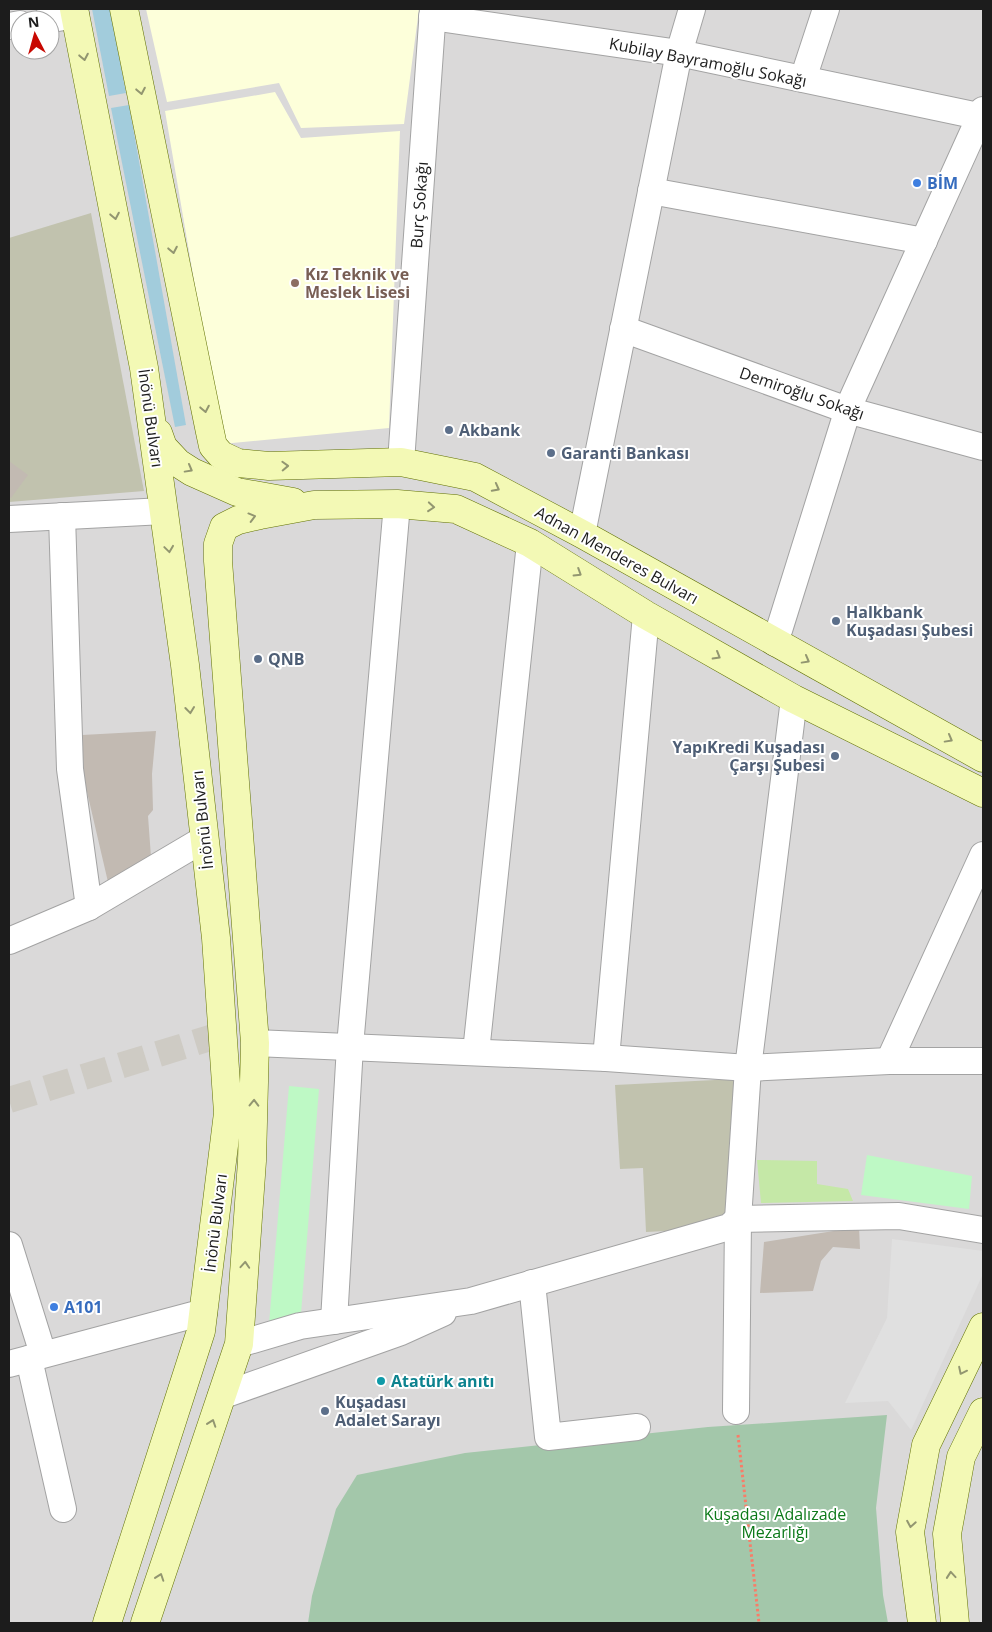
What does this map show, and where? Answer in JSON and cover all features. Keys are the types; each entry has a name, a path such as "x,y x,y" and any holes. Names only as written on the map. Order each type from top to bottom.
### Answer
{"main road":[{"name":"Adnan Menderes Bulvarı","path":"124,9 211,439 213,446 221,455 238,462 269,466 401,462 475,477 582,534 983,758"},
{"name":"İnönü Bulvarı","path":"75,12 152,418 185,665 216,938 228,1113 203,1321 107,1623"},
{"name":"Adnan Menderes Bulvarı","path":"152,418 163,447 178,463 192,472 237,492 314,505 397,504 456,509 530,543 646,615 794,699 983,793"},
{"name":"Adnan Menderes Bulvarı","path":"218,544 224,527 238,520 314,505"},
{"name":"İnönü Bulvarı","path":"145,1623 239,1344 252,1162 255,1043 218,544"},
{"path":"203,1321 239,1344"},
{"path":"922,1623 910,1532 926,1445 983,1327"},
{"path":"955,1623 947,1534 961,1457 983,1412"}],"street":[{"path":"582,534 679,53 692,9"},
{"path":"804,79 826,9"},
{"path":"60,16 75,12"},
{"name":"Kubilay Bayramoğlu Sokağı","path":"432,13 679,53 983,114"},
{"name":"Burç Sokağı","path":"401,462 432,13"},
{"path":"775,643 847,410 983,114"},
{"path":"651,191 924,241"},
{"name":"Demiroğlu Sokağı","path":"623,329 847,410 983,447"},
{"path":"334,1321 350,1046 397,504"},
{"path":"9,519 164,511"},
{"path":"62,516 70,770 89,907"},
{"path":"476,1052 530,543"},
{"path":"606,1058 646,615"},
{"path":"736,1411 738,1219 748,1068 794,699"},
{"path":"9,941 89,907 204,839"},
{"path":"889,1060 983,855"},
{"path":"255,1043 606,1058 748,1068 889,1060 983,1061"},
{"path":"239,1344 300,1326 471,1300 729,1227 738,1219 899,1216 983,1230"},
{"path":"9,1245 27,1359 63,1509"},
{"path":"532,1283 548,1437 637,1427"},
{"path":"221,1396 401,1332 471,1300"},
{"path":"27,1359 203,1321"}],"path":[{"path":"736,1411 759,1623"}],"shaded area":[{"path":"9,9 983,9 983,1623 9,1623"},
{"path":"146,9 419,9 404,124 301,128 279,83 167,102"},
{"name":"Kız Teknik ve Meslek Lisesi","path":"275,92 301,138 400,131 389,428 222,444 165,111"},
{"path":"91,213 144,491 9,502 9,238"},
{"path":"735,1079 743,1227 646,1232 643,1168 620,1169 615,1085"},
{"path":"892,1239 983,1251 983,1274 911,1430 888,1401 845,1403 887,1318"}],"green space":[{"path":"289,1086 319,1089 300,1326 269,1324"},
{"path":"867,1155 972,1176 969,1209 861,1195"},
{"path":"757,1160 817,1161 817,1184 848,1189 853,1201 761,1203"},
{"name":"Kuşadası Adalızade Mezarlığı","path":"887,1415 876,1508 883,1595 888,1623 308,1623 312,1596 336,1509 357,1475 465,1453 708,1427"}],"water":[{"path":"92,9 110,9 126,93 109,96"},
{"path":"129,105 186,425 175,427 111,108"}],"building":[{"path":"9,461 28,475 11,498 9,497"},
{"path":"156,731 152,774 153,810 148,816 151,857 108,882 84,779 82,735"},
{"path":"859,1227 860,1249 833,1247 821,1261 813,1291 760,1293 764,1242"}],"tunnel":[{"path":"9,1100 223,1034"}],"place":[{"name":"BİM","path":"917,183"},
{"name":"Kız Teknik ve Meslek Lisesi","path":"295,283"},
{"name":"Akbank","path":"449,430"},
{"name":"Garanti Bankası","path":"551,453"},
{"name":"Halkbank Kuşadası Şubesi","path":"836,621"},
{"name":"QNB","path":"258,659"},
{"name":"YapıKredi Kuşadası Çarşı Şubesi","path":"835,756"},
{"name":"A101","path":"54,1307"},
{"name":"Atatürk anıtı","path":"381,1381"},
{"name":"Kuşadası Adalet Sarayı","path":"325,1411"}]}
